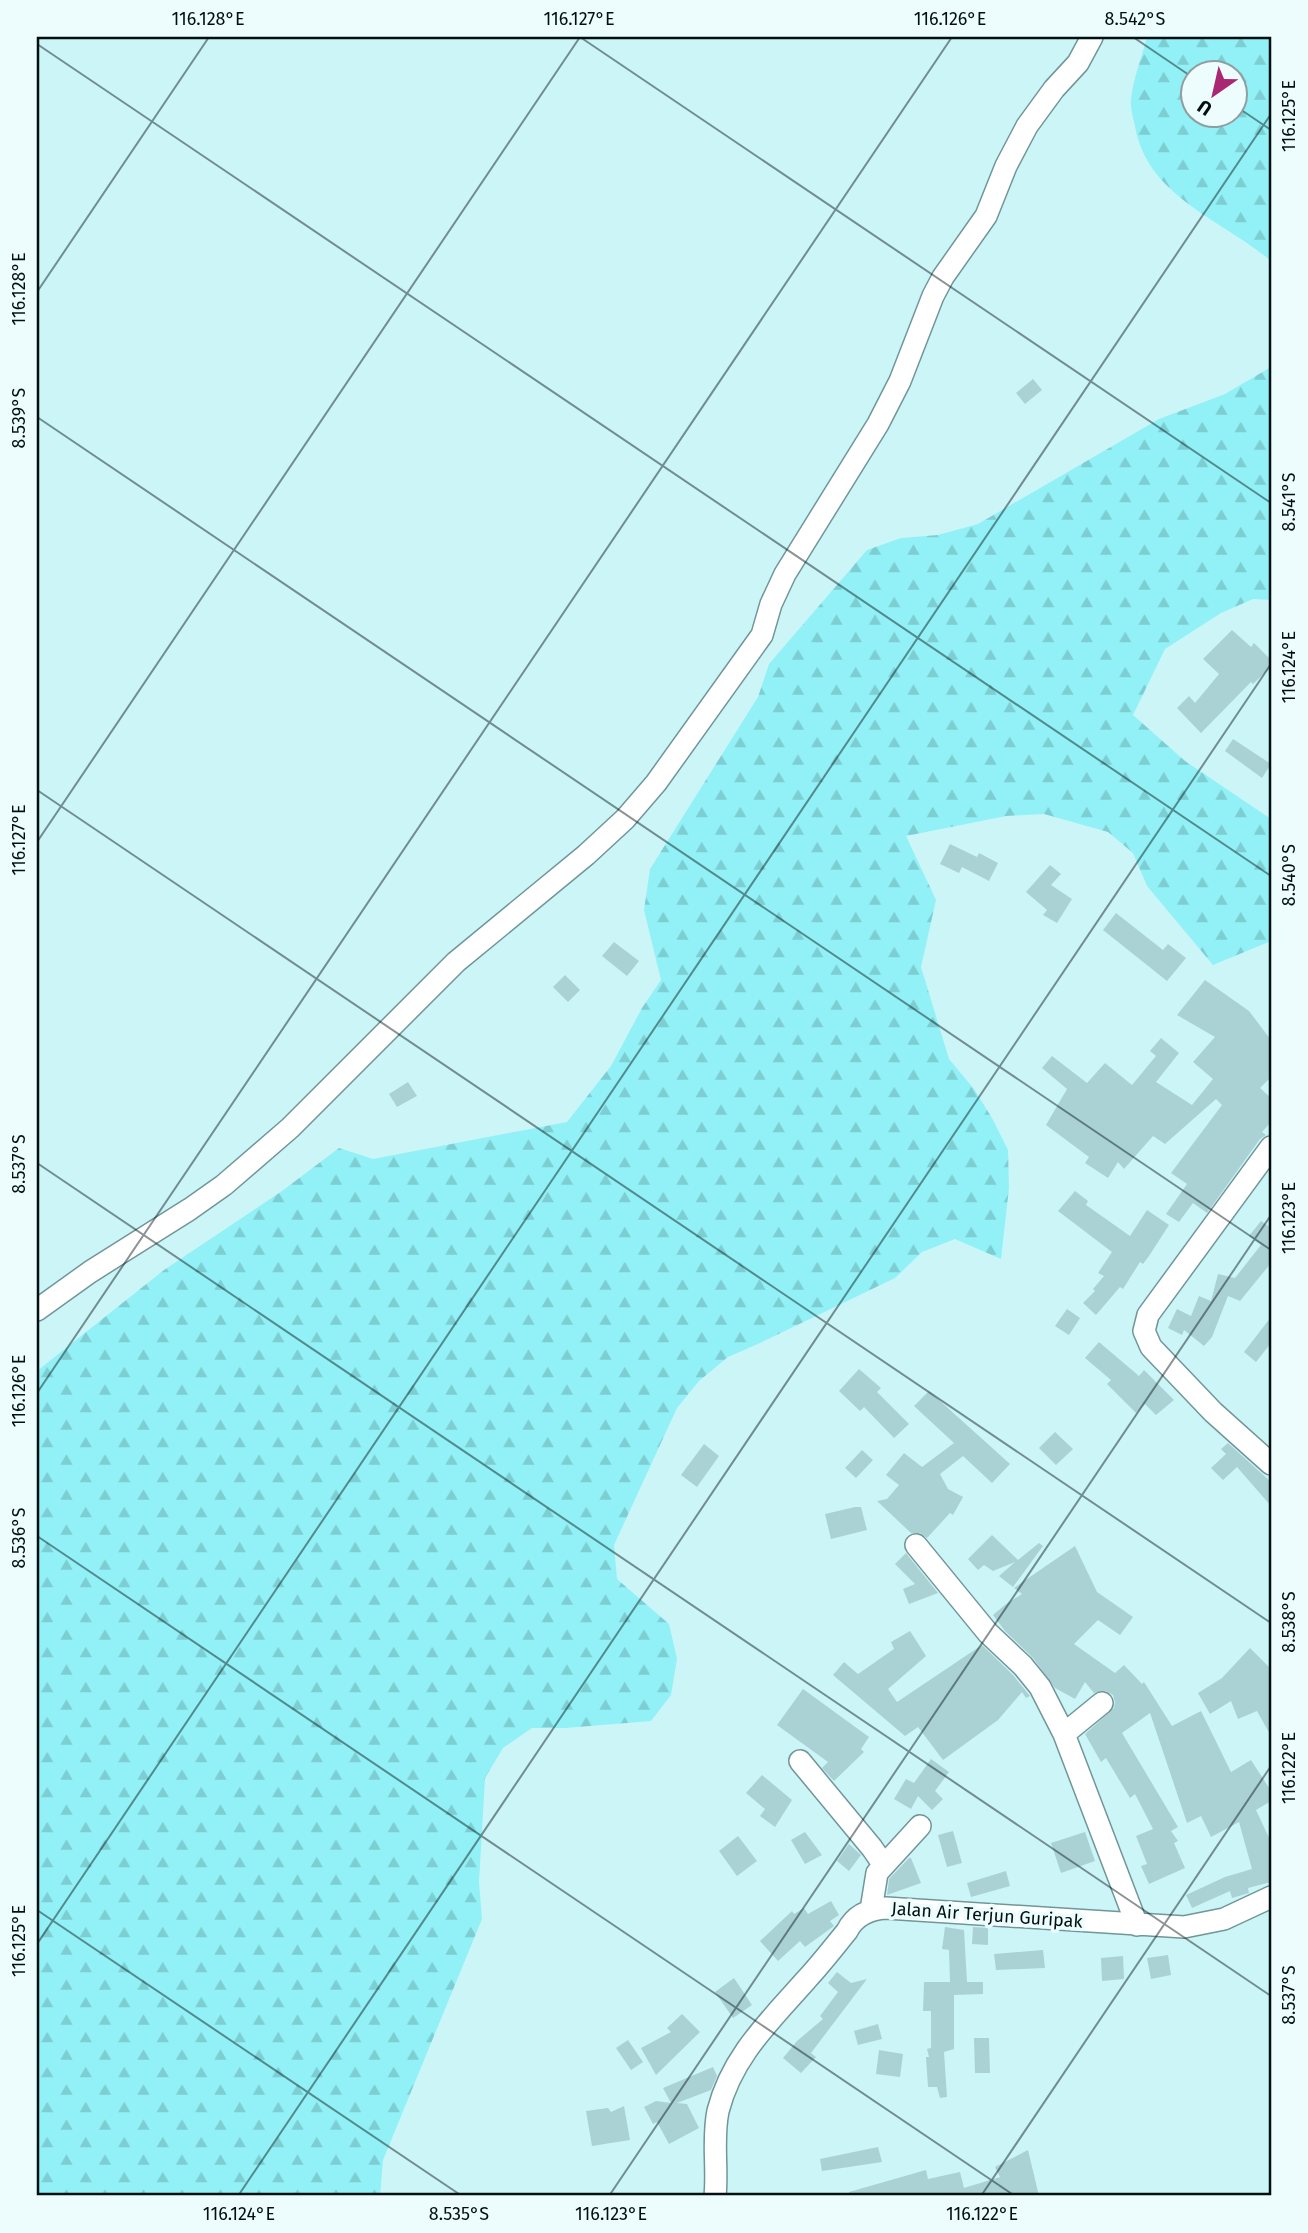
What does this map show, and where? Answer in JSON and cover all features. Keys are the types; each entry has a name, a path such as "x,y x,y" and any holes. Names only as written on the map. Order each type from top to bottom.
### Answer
{"street":[{"path":"37,1310 90,1272 224,1185 290,1128 456,962 625,820 656,783 762,635 781,581 890,403 938,286 986,216 1006,166 1027,126 1054,89 1078,63 1092,37"},
{"path":"1271,1147 1149,1315 1144,1331 1151,1347 1213,1412 1271,1464"},
{"path":"916,1545 988,1633 1032,1676 1064,1734 1137,1925"},
{"path":"1064,1734 1102,1703"},
{"path":"800,1761 883,1864"},
{"path":"871,1910 877,1873 920,1826"},
{"name":"Jalan Air Terjun Guripak","path":"715,2196 714,2149 718,2113 737,2062 763,2026 807,1980 852,1922 871,1910 899,1908 1184,1927 1211,1924 1271,1897"}],"green space":[{"path":"1147,37 1271,37 1271,261 1190,205 1155,171 1142,151 1135,126 1131,102"},
{"path":"1271,367 1271,600 1253,599 1221,613 1165,649 1133,715 1185,761 1271,819 1271,941 1213,965 1147,886 1133,853 1108,832 1044,814 1006,816 906,836 936,900 921,967 949,1059 974,1089 1008,1150 1009,1188 1001,1259 955,1239 922,1252 895,1278 728,1357 699,1381 677,1408 614,1545 617,1579 669,1624 677,1659 671,1695 651,1721 532,1728 503,1748 485,1778 479,1882 482,1919 383,2160 380,2196 37,2196 37,1371 164,1270 282,1191 339,1148 373,1159 567,1122 611,1066 642,1008 661,980 644,910 650,869 758,697 769,664 867,550 901,538 938,535 978,524 1159,419 1225,394"}],"building":[{"path":"1033,379 1042,390 1025,404 1016,393"},
{"path":"1232,630 1251,647 1254,643 1271,660 1271,667 1253,684 1251,682 1201,733 1177,708 1189,696 1195,703 1219,674 1203,659"},
{"path":"1233,739 1271,764 1262,778 1225,751"},
{"path":"950,844 977,857 979,853 998,863 989,881 962,867 959,873 940,864"},
{"path":"1050,865 1061,874 1051,885 1072,899 1057,923 1043,915 1047,910 1026,892"},
{"path":"1116,913 1163,950 1168,944 1186,958 1167,981 1103,930"},
{"path":"614,942 639,961 627,976 602,956"},
{"path":"565,975 580,990 568,1002 553,987"},
{"path":"1205,980 1249,1011 1271,1040 1271,1077 1260,1088 1271,1098 1271,1122 1262,1132 1266,1135 1260,1139 1207,1213 1193,1203 1179,1222 1166,1214 1187,1184 1171,1173 1222,1105 1216,1099 1165,1144 1153,1136 1124,1169 1118,1162 1108,1178 1085,1163 1089,1157 1046,1125 1067,1089 1042,1068 1052,1056 1087,1083 1105,1063 1132,1085 1156,1056 1150,1051 1161,1038 1179,1053 1156,1082 1192,1105 1213,1079 1193,1062 1215,1037 1177,1015"},
{"path":"408,1082 417,1096 397,1107 389,1094"},
{"path":"1075,1191 1088,1201 1086,1205 1130,1236 1147,1210 1169,1225 1123,1289 1120,1287 1096,1315 1083,1303 1095,1291 1093,1289 1104,1276 1098,1273 1112,1252 1058,1211"},
{"path":"1261,1221 1271,1228 1271,1263 1240,1301 1228,1296 1212,1337 1204,1346 1184,1330 1182,1335 1168,1328 1177,1309 1191,1316 1199,1296 1211,1301 1218,1274 1235,1278 1261,1245 1249,1236"},
{"path":"1067,1309 1080,1318 1069,1335 1055,1326"},
{"path":"1271,1317 1271,1343 1256,1362 1244,1352"},
{"path":"1099,1342 1139,1376 1144,1370 1174,1400 1156,1415 1145,1404 1136,1413 1107,1384 1111,1380 1085,1358"},
{"path":"859,1369 881,1388 877,1392 909,1424 894,1438 864,1407 860,1411 839,1391"},
{"path":"929,1391 1010,1464 992,1483 963,1456 940,1474 948,1489 963,1497 953,1515 950,1513 927,1538 920,1533 911,1533 877,1501 887,1499 899,1485 886,1475 904,1453 922,1467 954,1443 914,1406"},
{"path":"1055,1432 1073,1449 1056,1465 1039,1448"},
{"path":"1228,1443 1271,1482 1271,1506 1237,1467 1223,1480 1211,1468 1226,1454 1221,1449"},
{"path":"704,1444 719,1456 697,1487 681,1475"},
{"path":"862,1450 873,1460 856,1478 845,1468"},
{"path":"861,1507 867,1530 831,1539 825,1514"},
{"path":"992,1535 1018,1560 1039,1543 1043,1546 1013,1587 999,1576 1015,1562 993,1571 984,1565 978,1570 968,1559"},
{"path":"1075,1546 1097,1592 1133,1617 1120,1635 1098,1620 1074,1644 1115,1673 1124,1665 1142,1684 1144,1682 1172,1726 1201,1711 1231,1772 1251,1760 1271,1791 1271,1801 1256,1810 1271,1842 1271,1882 1248,1888 1249,1893 1232,1898 1230,1891 1192,1908 1186,1895 1225,1877 1252,1869 1239,1822 1211,1837 1201,1816 1187,1823 1150,1713 1122,1733 1178,1827 1171,1831 1178,1841 1174,1843 1185,1868 1149,1884 1141,1866 1147,1864 1136,1836 1153,1829 1135,1794 1130,1798 1106,1758 1101,1762 1085,1734 1114,1708 1113,1695 1106,1691 1094,1693 1085,1682 1075,1699 1055,1688 1033,1658 1005,1631 993,1615 1022,1594 1014,1588"},
{"path":"906,1553 938,1593 909,1604 903,1589 915,1584 895,1564"},
{"path":"910,1631 926,1656 888,1689 897,1702 982,1645 1030,1696 1026,1698 1022,1692 998,1720 943,1760 918,1727 905,1736 833,1675 844,1662 858,1674 894,1649 891,1642"},
{"path":"1250,1648 1271,1669 1271,1736 1257,1711 1238,1719 1231,1701 1210,1714 1198,1693 1222,1678"},
{"path":"803,1689 869,1737 861,1749 864,1752 834,1781 822,1768 828,1762 777,1725"},
{"path":"931,1759 949,1772 935,1791 943,1799 932,1810 918,1796 911,1809 894,1799 906,1779 914,1783"},
{"path":"762,1775 792,1800 775,1827 760,1816 765,1809 746,1793"},
{"path":"953,1831 962,1863 947,1867 938,1835"},
{"path":"805,1832 822,1855 805,1864 791,1840"},
{"path":"1085,1832 1095,1861 1061,1873 1051,1843"},
{"path":"738,1836 757,1861 737,1876 719,1851"},
{"path":"849,1844 861,1855 849,1871 837,1861"},
{"path":"909,1858 921,1883 887,1895 889,1879"},
{"path":"1006,1871 1010,1886 971,1897 967,1883"},
{"path":"831,1901 839,1915 830,1921 834,1926 805,1947 800,1941 778,1961 760,1941 792,1911 794,1914 804,1908 808,1914"},
{"path":"945,1927 964,1930 967,1982 983,1982 983,1994 954,1995 954,2049 944,2052 947,2097 940,2098 937,2087 928,2087 926,2057 929,2057 927,2049 931,2048 931,2011 923,2011 924,1982 950,1982 949,1950 942,1949"},
{"path":"973,1927 988,1928 988,1945 972,1944"},
{"path":"1043,1950 1045,1968 996,1970 994,1954"},
{"path":"1168,1955 1171,1975 1151,1979 1147,1958"},
{"path":"1123,1956 1124,1979 1102,1981 1101,1958"},
{"path":"837,1972 851,1983 867,1979 811,2053 816,2057 801,2073 783,2058 797,2041 823,2019 820,2016 838,1992 828,1983"},
{"path":"734,1978 752,2005 733,2018 715,1992"},
{"path":"682,2014 700,2032 656,2075 641,2048 671,2032 667,2028"},
{"path":"878,2024 882,2039 858,2045 854,2031"},
{"path":"974,2038 989,2038 990,2073 975,2073"},
{"path":"628,2040 643,2062 631,2070 616,2048"},
{"path":"879,2050 903,2054 900,2077 876,2074"},
{"path":"713,2067 717,2076 711,2090 677,2103 687,2104 699,2128 669,2144 657,2122 653,2124 644,2107 656,2101 671,2103 663,2088"},
{"path":"624,2106 630,2140 592,2146 586,2111 608,2108 611,2112"},
{"path":"878,2147 882,2162 822,2171 820,2159"},
{"path":"1028,2150 1039,2196 849,2196 849,2192 926,2170 928,2179 960,2172 964,2188 1000,2177 995,2167"}]}
